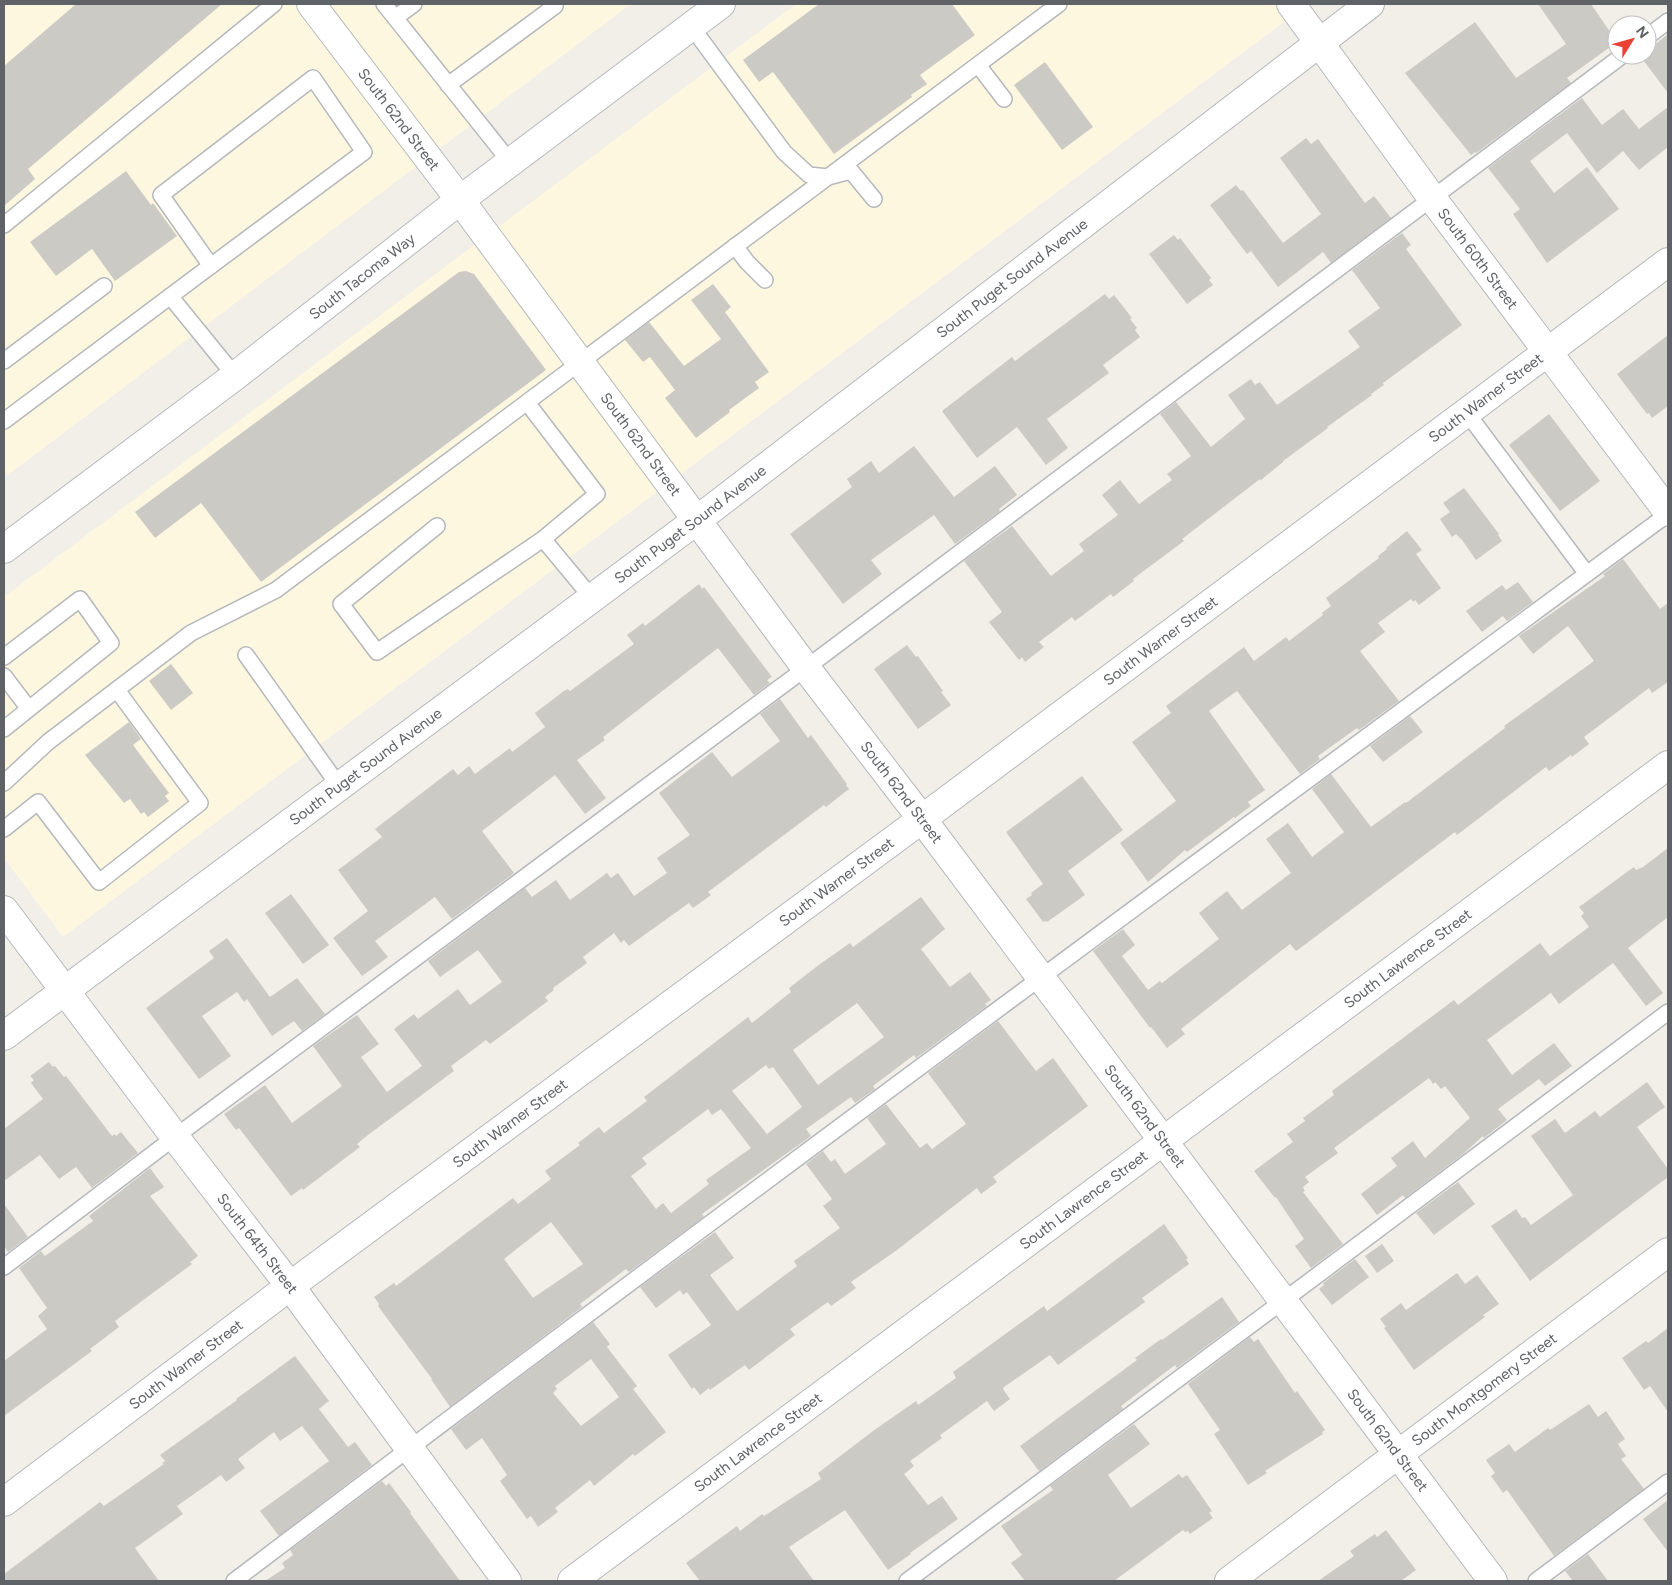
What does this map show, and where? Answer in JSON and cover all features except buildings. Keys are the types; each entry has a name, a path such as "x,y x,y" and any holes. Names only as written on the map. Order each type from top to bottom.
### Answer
{"street":[{"name":"South 62nd Street","path":"311,4 460,200 806,668 922,819 1493,1581"},
{"name":"South Tacoma Way","path":"4,548 235,376 460,200 720,4"},
{"name":"South 60th Street","path":"1291,4 1432,198 1668,513"},
{"name":"South Puget Sound Avenue","path":"4,1036 698,520 1370,4"},
{"name":"South Warner Street","path":"4,1502 290,1286 922,819 1668,262"},
{"name":"South Lawrence Street","path":"572,1581 1668,765"},
{"name":"South 64th Street","path":"4,910 174,1137 290,1286 507,1581"},
{"name":"South Montgomery Street","path":"1229,1581 1668,1252"}],"lane":[{"path":"4,226 274,4"},
{"path":"384,4 511,163"},
{"path":"395,18 414,4"},
{"path":"448,85 555,6 554,4"},
{"path":"4,783 48,742 191,633 276,590 579,361 1059,4"},
{"path":"1657,29 1668,21"},
{"path":"691,26 784,152 809,175 828,176 850,171 874,199"},
{"path":"978,65 1004,99"},
{"path":"4,1266 174,1137 806,668 1610,65"},
{"path":"4,421 364,152 313,78 161,195 211,266"},
{"path":"735,246 747,262 765,280"},
{"path":"4,361 104,286"},
{"path":"170,296 235,376"},
{"path":"437,526 341,604 377,652 543,539 597,494 532,410"},
{"path":"1467,413 1587,574"},
{"path":"234,1581 409,1448 1040,978 1668,513"},
{"path":"543,539 592,598"},
{"path":"4,657 80,600 111,643 4,729"},
{"path":"246,655 339,786"},
{"path":"4,676 29,709"},
{"path":"4,829 38,802 99,882 200,803 117,690"},
{"path":"907,1581 1668,1012"},
{"path":"1536,1581 1668,1482"}],"shaded area":[{"path":"4,4 631,4 4,478"},
{"path":"796,4 1308,4 63,937 4,858 4,597"}]}
